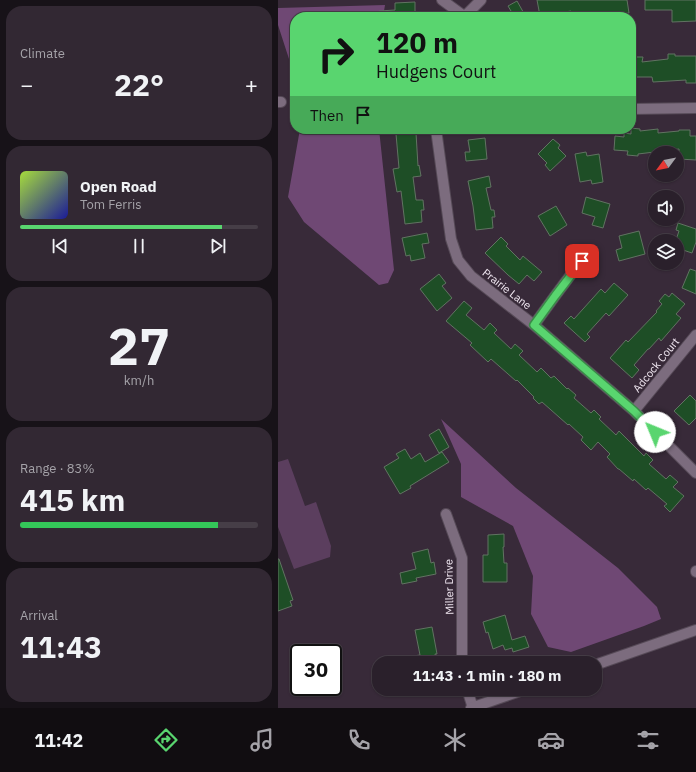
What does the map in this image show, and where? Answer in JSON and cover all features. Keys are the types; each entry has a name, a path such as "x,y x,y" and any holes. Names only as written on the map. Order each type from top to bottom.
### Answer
{"street":[{"path":"442,0 458,12"},
{"path":"469,12 481,0"},
{"path":"636,109 696,108"},
{"name":"Prairie Lane","path":"437,134 451,239 458,260 471,276 534,325 634,411 696,473"},
{"path":"534,325 582,261"},
{"name":"Adcock Court","path":"634,411 696,335"},
{"name":"Miller Drive","path":"446,514 462,558 462,656"},
{"path":"602,663 696,630"},
{"path":"469,696 472,708 506,696"}],"shaded area":[{"path":"385,5 384,12 290,12 290,64 278,25 278,8"},
{"path":"299,134 380,134 394,270 388,283 379,285 304,222 288,197"},
{"path":"441,419 516,488 618,568 657,607 661,619 571,652 548,647 531,614 533,576 513,526 461,497 461,464"},
{"path":"288,459 305,506 316,502 331,546 330,557 294,569 278,527 278,462"}],"building":[{"path":"537,0 627,0 629,12 571,11 539,12"},
{"path":"645,0 696,0 696,21 672,22 672,10 645,10"},
{"path":"517,1 523,12 509,12 511,11 508,6"},
{"path":"415,2 415,12 379,12 395,10 395,3"},
{"path":"668,54 675,54 675,56 696,56 696,83 686,83 686,80 653,82 652,77 636,77 636,57 643,57 642,62 668,59"},
{"path":"636,129 640,129 640,131 658,129 658,133 690,130 690,136 696,136 696,160 684,159 684,146 648,146 648,153 638,154 638,156 627,155 628,151 614,150 615,136 624,137 624,134 636,134"},
{"path":"396,134 416,134 418,166 419,165 421,176 413,177 416,200 423,200 424,210 421,210 422,222 405,224 401,191 397,192 393,169 399,168"},
{"path":"485,138 487,159 466,161 465,152 470,152 468,140"},
{"path":"553,139 560,145 558,148 566,156 550,171 545,165 547,163 538,154"},
{"path":"586,152 587,156 599,154 603,182 592,184 591,180 580,182 575,154"},
{"path":"489,176 491,187 486,188 491,210 494,210 495,217 492,217 493,228 476,230 468,181"},
{"path":"586,197 610,204 603,228 592,225 595,217 582,213"},
{"path":"556,206 567,225 550,236 538,216"},
{"path":"684,225 696,229 696,242 692,253 684,250 684,234 678,234 679,231 676,230 677,226"},
{"path":"639,231 645,254 619,261 616,250 622,248 619,236"},
{"path":"427,233 429,243 422,244 425,258 411,261 410,255 406,256 402,238"},
{"path":"501,237 508,244 506,246 520,260 523,256 542,272 534,281 527,275 519,284 485,253"},
{"path":"690,269 696,271 696,294 682,288"},
{"path":"439,274 446,283 442,286 452,298 437,311 420,289"},
{"path":"614,283 628,295 609,316 606,313 587,334 590,337 585,342 564,323 571,316 574,319 601,289 605,293"},
{"path":"672,293 685,304 676,314 681,318 661,341 659,338 634,365 639,370 632,378 610,358 626,340 628,342 657,312 656,311 662,304 659,301 665,294 669,297"},
{"path":"464,301 472,308 466,315 484,330 490,323 497,330 494,333 511,349 515,344 523,351 519,355 537,372 541,368 551,378 554,376 567,389 568,388 576,395 574,398 591,413 594,410 601,417 599,419 616,435 619,431 644,456 646,453 653,460 649,464 666,479 670,475 678,482 673,487 684,496 670,512 664,506 667,504 648,488 646,490 634,479 633,481 618,469 607,457 610,454 598,442 591,450 581,440 583,437 569,424 568,425 542,402 539,404 517,380 516,381 491,359 488,362 470,345 472,343 446,321"},
{"path":"690,395 696,401 696,418 689,425 674,411"},
{"path":"439,429 449,447 439,453 429,435"},
{"path":"405,449 411,459 420,453 425,462 442,452 449,462 410,486 411,488 400,494 384,467 399,458 396,454"},
{"path":"504,534 504,563 507,563 507,582 483,582 483,555 488,555 488,535"},
{"path":"428,549 431,563 434,562 436,574 416,578 417,581 402,584 400,573 416,569 412,553"},
{"path":"278,559 293,600 290,601 292,606 278,611"},
{"path":"505,615 512,640 525,636 529,647 513,652 512,648 505,650 503,645 493,649 488,632 486,633 483,622"},
{"path":"432,627 437,654 435,654 435,656 413,656 420,655 415,630"}],"route":[{"path":"582,261 534,325 634,411 655,432"}]}
